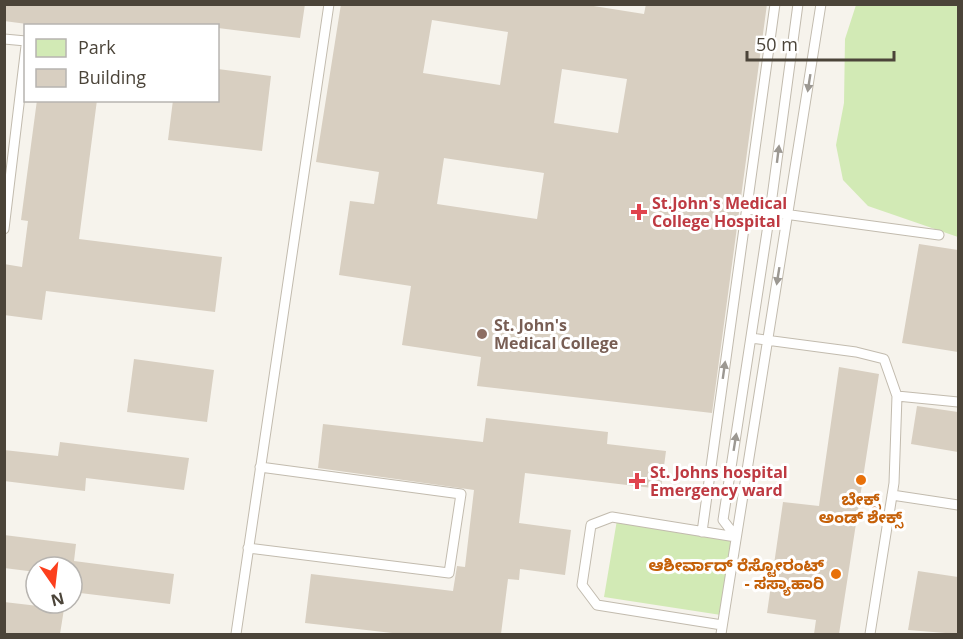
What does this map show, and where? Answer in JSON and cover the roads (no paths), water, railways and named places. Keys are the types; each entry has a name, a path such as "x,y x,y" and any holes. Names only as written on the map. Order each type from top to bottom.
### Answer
{"lane":[{"path":"236,634 329,4"},
{"path":"702,532 775,4"},
{"path":"736,537 723,520 770,212 798,4"},
{"path":"736,537 612,517 591,525 582,585 597,605 721,630 788,215 821,4"},
{"path":"4,39 24,41"},
{"path":"4,229 24,63"},
{"path":"747,209 939,235"},
{"path":"751,338 856,352 884,359 897,396 892,495 870,634"},
{"path":"897,396 958,402"},
{"path":"248,548 449,573 460,494 260,467"},
{"path":"892,495 958,505"}],"place":[{"name":"St.John's Medical College Hospital","path":"639,212"},
{"name":"St. John's Medical College","path":"482,334"},
{"name":"ಬೇಕ್ಸ್ ಅಂಡ್ ಶೇಕ್ಸ್","path":"861,480"},
{"name":"St. Johns hospital Emergency ward","path":"637,481"},
{"name":"ಆಶೀರ್ವಾದ್ ರೆಸ್ಟೋರಂಟ್ - ಸಸ್ಯಾಹಾರಿ","path":"836,574"}]}
